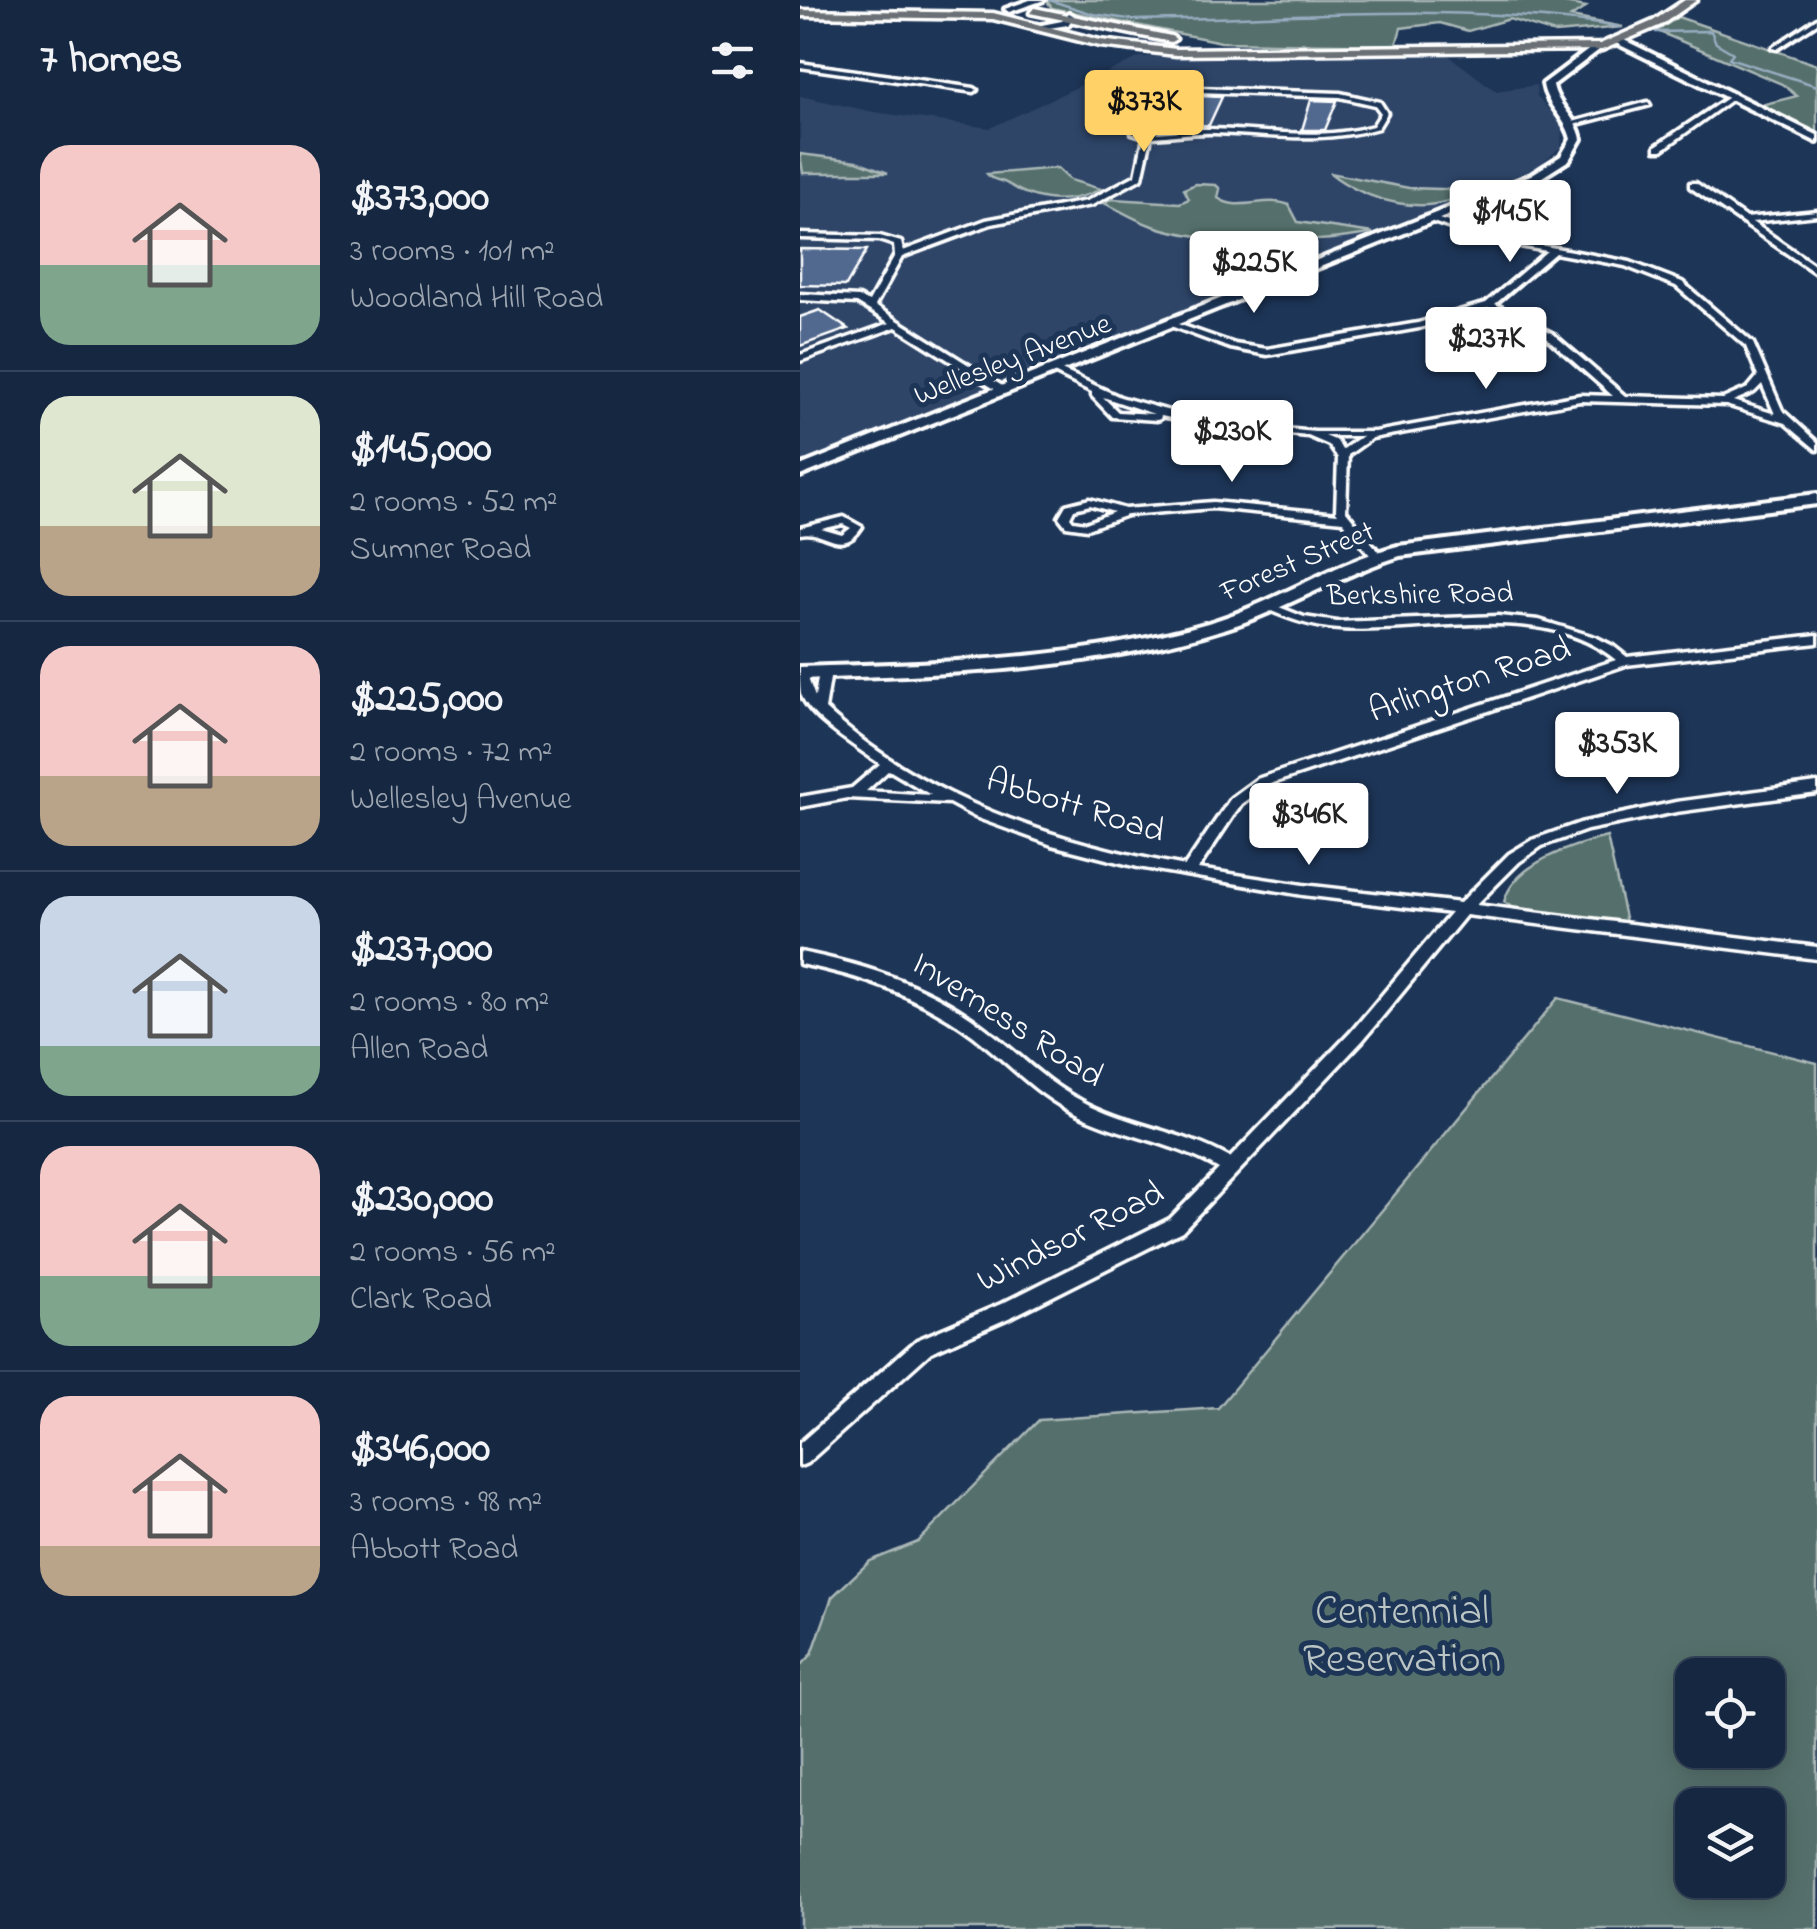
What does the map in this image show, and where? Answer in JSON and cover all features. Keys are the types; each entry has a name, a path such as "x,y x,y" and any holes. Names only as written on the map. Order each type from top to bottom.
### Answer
{"main road":[{"path":"1573,123 1550,99 1547,86 1555,76 1600,47 1692,0"},
{"path":"1002,11 1039,1 1055,13"},
{"path":"1002,11 1105,44 1161,52 1515,47 1572,40 1639,52"},
{"path":"800,13 1055,13 1199,43 1320,50"},
{"path":"1042,26 1063,24 1068,16"},
{"path":"1642,28 1604,32 1817,139"},
{"path":"1572,40 1582,60"},
{"name":"Wellesley Avenue","path":"800,471 1436,220 1560,162 1576,142 1573,123"},
{"name":"Forest Street","path":"801,672 1080,654 1183,635 1269,606 1377,557 1432,544 1817,499"}],"street":[{"path":"1775,48 1817,20"},
{"path":"800,65 974,90"},
{"path":"1182,91 1340,94 1384,108 1382,122 1350,134 1189,131 1148,137 1136,132 1149,103 1182,91"},
{"path":"1660,148 1732,97"},
{"path":"1573,123 1648,104"},
{"path":"899,255 990,222 1089,203 1139,176 1148,137"},
{"path":"1693,186 1817,271"},
{"path":"1744,221 1817,213"},
{"path":"1436,220 1478,236 1635,266 1679,284 1746,340 1786,420"},
{"path":"800,236 880,238 898,244 899,255 871,306"},
{"path":"1172,325 1233,346 1267,352 1419,325 1489,305 1554,249"},
{"path":"800,297 859,300 1004,391"},
{"path":"1489,305 1549,335 1621,398"},
{"path":"800,358 897,324"},
{"path":"1057,371 1095,393 1171,416 1310,433 1387,432"},
{"path":"1716,401 1746,393 1764,375"},
{"path":"1342,456 1357,442 1387,432 1547,401 1621,398 1751,406 1786,420 1817,447"},
{"path":"1310,433 1334,443 1342,456 1341,508 1377,557"},
{"path":"1124,512 1086,502 1070,507 1064,517 1070,524 1087,526 1124,512 1226,505 1345,518"},
{"path":"800,530 814,530"},
{"name":"Berkshire Road","path":"1269,606 1300,620 1338,625 1488,616 1524,619 1586,638 1624,661"},
{"name":"Arlington Road","path":"1188,872 1236,800 1253,786 1624,661 1817,639"},
{"name":"Abbott Road","path":"801,672 802,690 819,710 888,764 969,806 1083,846 1188,872 1817,952"},
{"path":"819,710 825,672"},
{"path":"848,794 868,784 888,764"},
{"name":"Windsor Road","path":"800,1456 924,1346 1164,1234 1233,1168 1357,1036 1463,909 1514,858 1564,831 1676,807 1817,788"},
{"path":"800,802 848,794 927,798 969,806"},
{"name":"Inverness Road","path":"800,958 872,974 910,989 963,1020 1080,1108 1201,1150 1233,1168"}],"shaded area":[{"path":"1448,55 1496,91 1536,85 1537,96 1562,125 1561,147 1537,167 1428,214 1433,217 800,464 800,96 874,112 990,128 1140,57"}],"green space":[{"path":"1046,0 1548,0 1586,7 1571,17 1623,27 1555,33 1509,19 1468,31 1440,23 1401,28 1396,45 1221,42 1052,8"},
{"path":"1678,17 1817,65 1817,131 1811,133 1757,106 1797,96 1782,84 1657,31"},
{"path":"800,154 857,161 888,173 803,173"},
{"path":"1057,168 1070,180 1101,189 1077,198 1054,200 1031,195 987,174"},
{"path":"1330,173 1409,188 1470,190 1436,204 1398,203 1361,192"},
{"path":"1196,184 1216,185 1220,189 1218,198 1234,204 1289,205 1298,222 1373,233 1292,241 1201,236 1150,225 1102,202 1113,199 1180,203 1189,199 1184,189"},
{"path":"1607,837 1626,922 1516,909 1504,902 1510,888 1532,866 1562,851"},
{"name":"Centennial Reservation","path":"1558,998 1817,1063 1817,1929 800,1929 800,1667 812,1654 832,1597 870,1561 918,1542 1039,1420 1218,1408"}],"building":[{"path":"1202,96 1222,97 1209,125 1189,126"},
{"path":"1311,100 1337,101 1325,130 1302,130"},
{"path":"800,249 867,250 846,286 800,285"},
{"path":"820,310 848,329 800,346 800,317"}],"waterway":[{"path":"1049,0 1093,14 1135,20 1439,13 1559,19 1619,27"},
{"path":"1656,32 1711,31 1716,43 1733,53 1729,58 1817,86"}]}
